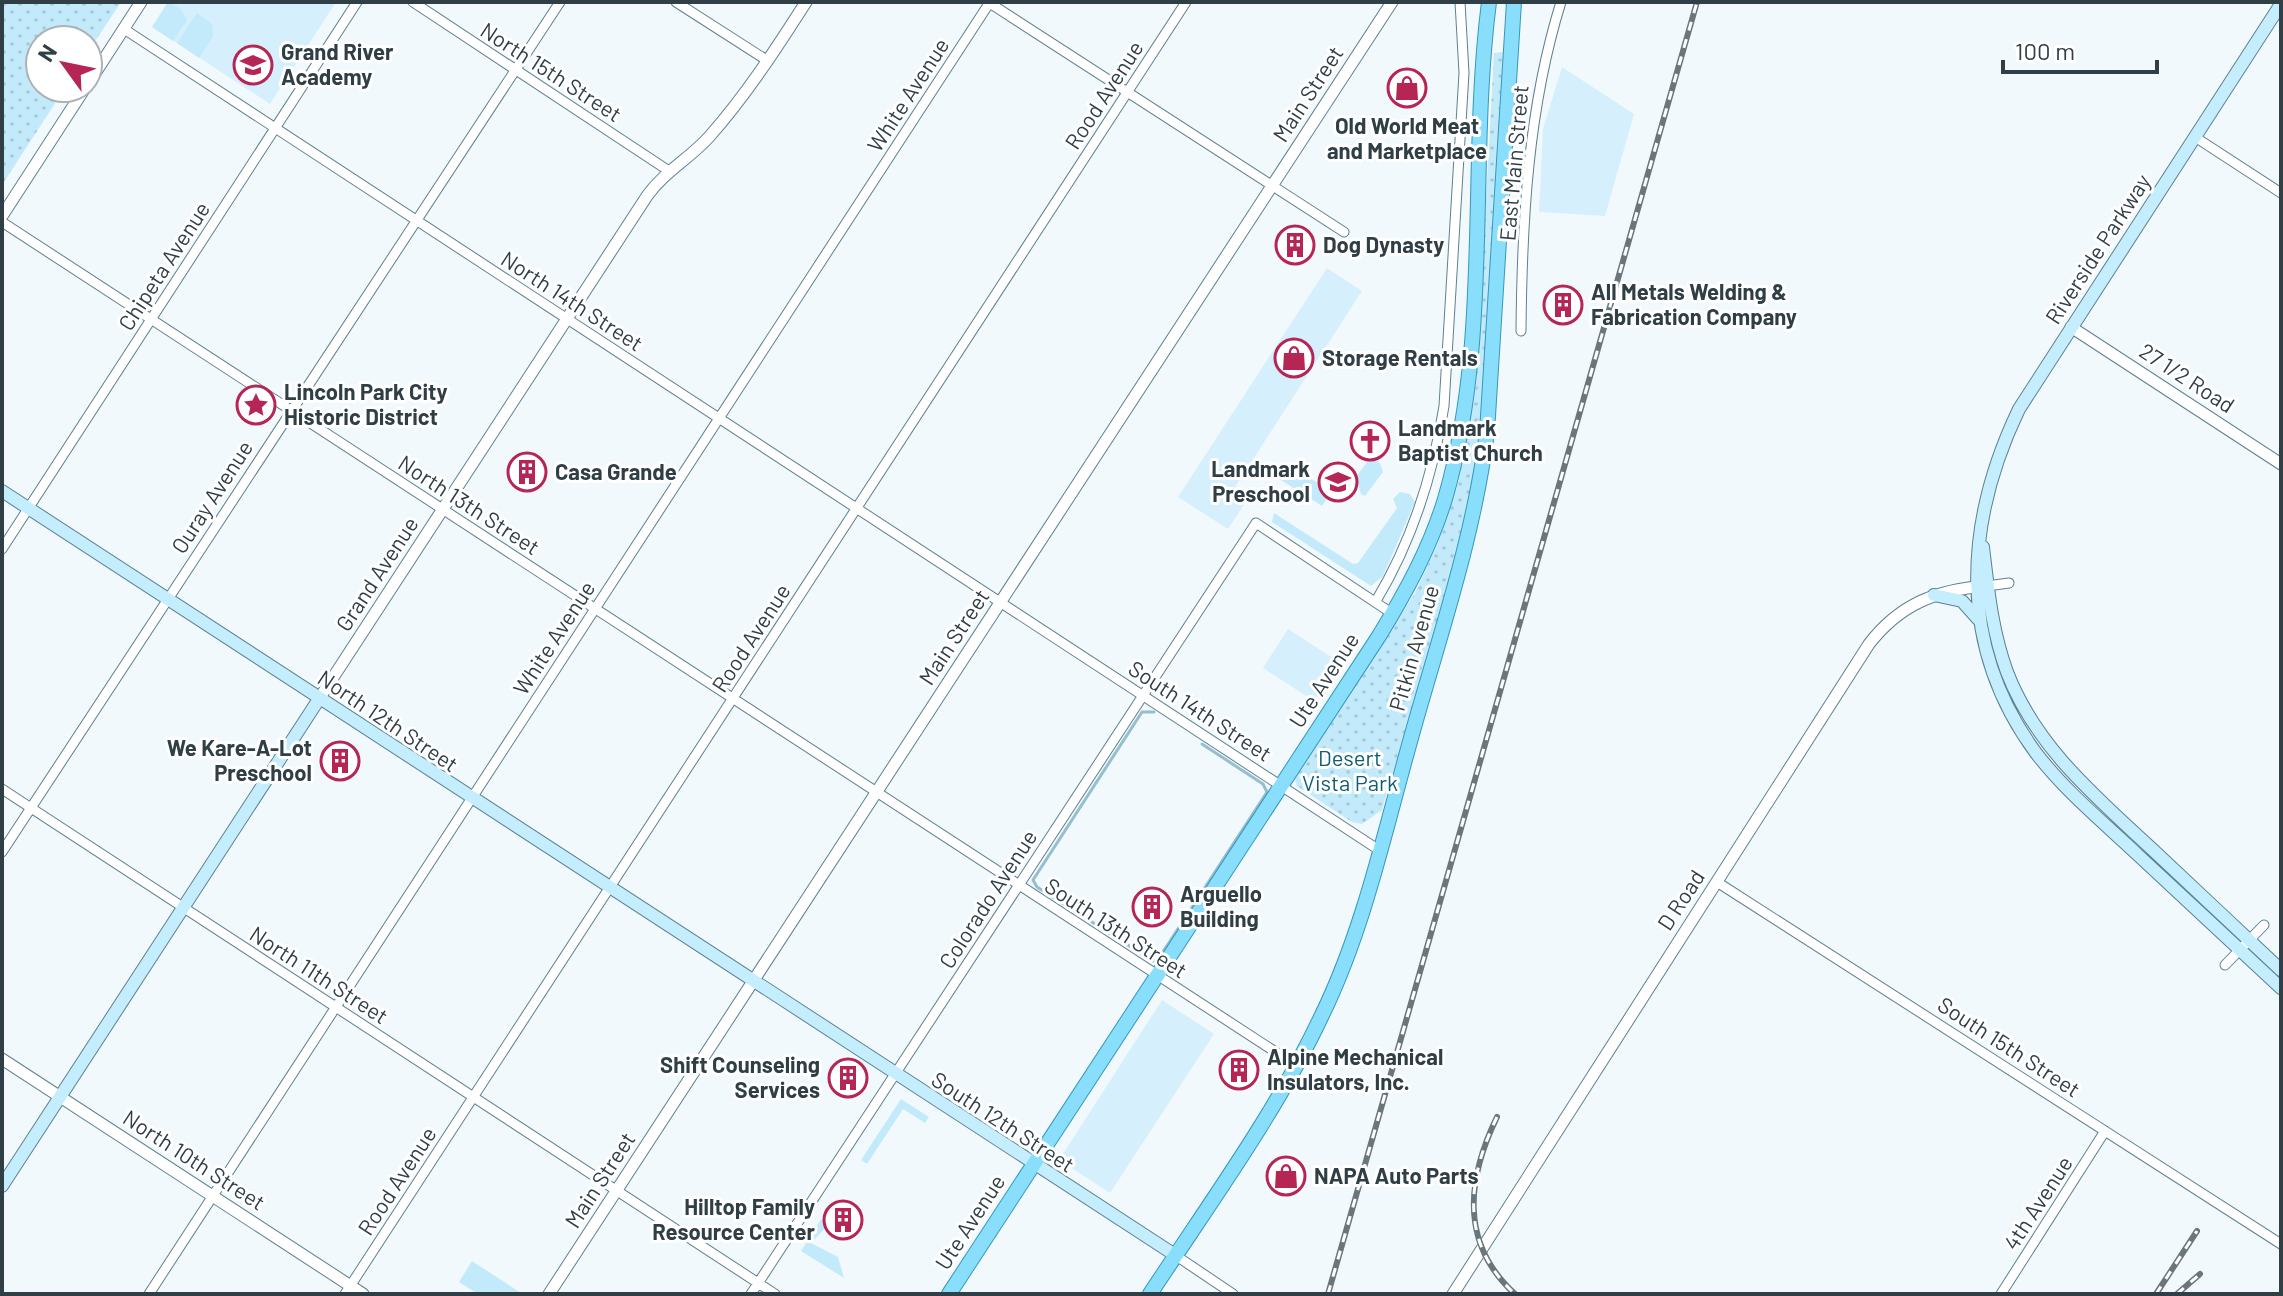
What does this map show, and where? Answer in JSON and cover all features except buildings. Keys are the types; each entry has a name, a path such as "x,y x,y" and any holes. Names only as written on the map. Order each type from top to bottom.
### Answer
{"main road":[{"name":"Ute Avenue","path":"949,1294 1393,614 1434,529 1461,432 1470,344 1489,2"},
{"name":"Pitkin Avenue","path":"1150,1294 1297,1066 1334,988 1379,850 1453,593 1482,474 1493,372 1514,2"},
{"name":"Riverside Parkway","path":"2281,4 2071,327 2008,432 1991,481 1982,532 1979,619 1996,680 2036,752 2080,800 2245,945 2281,970"},
{"name":"North 12th Street","path":"2,491 752,983"},
{"name":"Riverside Parkway","path":"1981,587 2008,674 2047,745 2245,945 2281,988"},
{"path":"1934,595 1962,601 1979,619"},
{"name":"Grand Avenue","path":"2,1186 319,699"},
{"name":"South 12th Street","path":"752,983 1175,1255"}],"street":[{"path":"104,60 141,2"},
{"name":"Chipeta Avenue","path":"2,549 357,2"},
{"name":"North 15th Street","path":"413,2 669,171"},
{"name":"Ouray Avenue","path":"2,852 414,220 560,2"},
{"path":"676,2 768,61"},
{"name":"Grand Avenue","path":"319,699 647,196 669,171 710,135 768,61 806,2"},
{"path":"989,2 1344,232"},
{"name":"White Avenue","path":"149,1294 989,2"},
{"name":"Rood Avenue","path":"347,1290 1186,2"},
{"name":"Main Street","path":"549,1294 1394,2"},
{"path":"1393,614 1376,601 1411,531 1425,493 1436,456 1444,406 1464,73 1460,2"},
{"name":"East Main Street","path":"1521,331 1531,133 1546,50 1561,2"},
{"name":"North 14th Street","path":"124,29 1000,602"},
{"path":"2,216 75,104"},
{"path":"2195,137 2281,193"},
{"name":"North 13th Street","path":"2,222 875,792"},
{"name":"27 1/2 Road","path":"2071,327 2281,464"},
{"name":"Colorado Avenue","path":"751,1294 1256,523 1376,601"},
{"path":"1981,587 2009,583"},
{"name":"D Road","path":"1453,1294 1880,631 1902,610 1934,595 1981,587"},
{"name":"South 14th Street","path":"1000,602 1379,850"},
{"name":"North 11th Street","path":"2,789 775,1294"},
{"name":"South 13th Street","path":"875,792 1297,1066"},
{"name":"South 15th Street","path":"1717,882 2281,1244"},
{"path":"2225,965 2264,925"},
{"name":"North 10th Street","path":"2,1059 213,1196 347,1290 363,1294"},
{"name":"4th Avenue","path":"2001,1294 2105,1131"},
{"name":"South 12th Street","path":"1175,1255 1233,1294"}],"shaded area":[{"name":"Grand River Academy","path":"168,2 336,2 270,104 152,27"},
{"path":"1562,67 1634,114 1605,216 1539,212 1543,129"},
{"name":"Storage Rentals","path":"1327,268 1362,291 1235,487 1249,497 1228,529 1178,497"},
{"path":"1288,629 1339,662 1314,701 1263,668"},
{"path":"1162,1000 1214,1034 1110,1193 1059,1160"}],"green space":[{"path":"2,2 121,2 104,28 104,24 24,24 24,104 55,104 2,185"},
{"path":"168,2 181,9 187,20 173,41 152,27"},
{"path":"197,13 212,24 213,37 199,58 177,43"},
{"name":"Desert Vista Park","path":"1503,52 1492,315 1474,471 1445,599 1382,810 1362,824 1352,822 1297,786 1295,779 1415,593 1438,543 1458,483 1476,385 1494,53"},
{"path":"1371,457 1380,463 1383,472 1365,496 1361,494 1356,477"},
{"path":"1286,462 1331,492 1322,506 1276,477"},
{"path":"1400,492 1410,494 1415,502 1383,576 1371,586 1272,522 1274,513 1353,564 1358,563 1397,508 1393,499"},
{"path":"901,1099 929,1117 925,1123 903,1109 867,1164 861,1160"},
{"path":"821,1219 828,1225 811,1243 838,1257 844,1278 801,1251"},
{"path":"472,1261 521,1294 478,1294 459,1282"}],"waterway":[{"path":"1154,712 1142,712 1033,880 1037,887 1153,961 1159,958 1267,792 1263,784 1202,744"}],"railway":[{"path":"1328,1294 1697,2"},
{"path":"1497,1117 1479,1164 1474,1210 1484,1254 1515,1294"},
{"path":"2156,1294 2197,1231"},
{"path":"2177,1294 2200,1274"}],"place":[{"name":"Grand River Academy","path":"253,65"},
{"name":"Old World Meat and Marketplace","path":"1407,88"},
{"name":"Dog Dynasty","path":"1295,245"},
{"name":"All Metals Welding & Fabrication Company","path":"1563,305"},
{"name":"Storage Rentals","path":"1294,358"},
{"name":"Lincoln Park City Historic District","path":"256,405"},
{"name":"Landmark Baptist Church","path":"1370,441"},
{"name":"Casa Grande","path":"527,472"},
{"name":"Landmark Preschool","path":"1338,482"},
{"name":"We Kare-A-Lot Preschool","path":"340,761"},
{"name":"Arguello Building","path":"1152,907"},
{"name":"Alpine Mechanical Insulators, Inc.","path":"1239,1070"},
{"name":"Shift Counseling Services","path":"848,1078"},
{"name":"NAPA Auto Parts","path":"1286,1176"},
{"name":"Hilltop Family Resource Center","path":"843,1220"}]}
